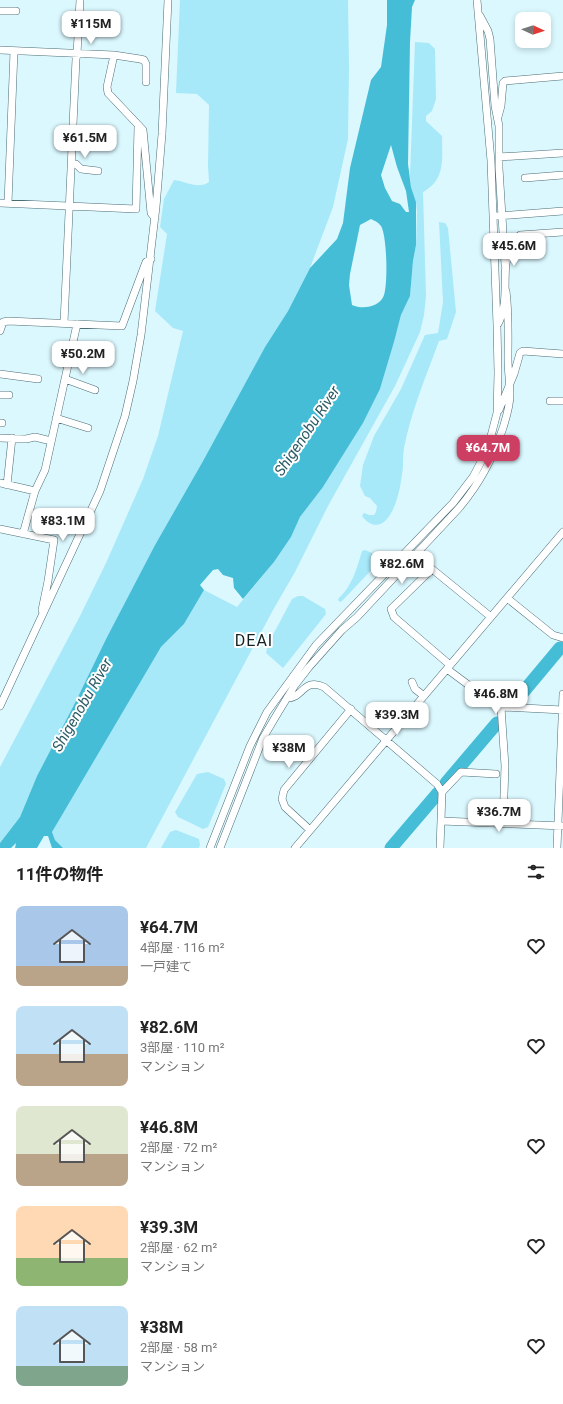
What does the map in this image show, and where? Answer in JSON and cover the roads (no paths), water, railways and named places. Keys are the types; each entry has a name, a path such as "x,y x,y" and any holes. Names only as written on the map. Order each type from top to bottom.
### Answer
{"street":[{"path":"64,323 80,0"},
{"path":"0,706 100,491 125,416 141,335 151,259 162,134 168,0"},
{"path":"477,0 490,148 497,326 497,414"},
{"path":"0,11 16,11"},
{"path":"220,848 263,738 295,685 342,630 357,617 474,491 487,469 503,428 509,402 508,310 498,118 495,106 490,39 483,20 479,14"},
{"path":"78,31 107,32"},
{"path":"0,50 114,55 144,60 146,64 146,82"},
{"path":"14,51 4,203 136,208 138,127"},
{"path":"114,55 107,87 108,93 138,127 143,130 151,213 155,218"},
{"path":"490,148 501,106 503,83 505,81 563,76"},
{"path":"499,157 563,153"},
{"path":"71,164 76,164 81,169 98,171"},
{"path":"525,178 563,175"},
{"path":"493,216 563,211"},
{"path":"505,265 510,246 520,235 563,232"},
{"path":"0,331 3,322 8,321 122,326 146,262 151,259"},
{"path":"497,326 502,317 506,291"},
{"path":"22,534 35,491 45,470 77,324"},
{"path":"210,848 250,746 267,712 316,645 453,503 473,477 483,458 497,414 514,374 520,353 523,351 563,354"},
{"path":"0,374 38,379"},
{"path":"65,379 95,390"},
{"path":"0,395 9,395"},
{"path":"550,401 563,401"},
{"path":"56,418 88,428"},
{"path":"0,438 26,439 35,437 51,441"},
{"path":"12,438 3,484 35,491"},
{"path":"0,528 54,540 48,581 41,609 43,614"},
{"path":"294,848 563,532"},
{"path":"491,617 432,569 391,609 394,616 449,667 490,702 501,707 563,710"},
{"path":"508,598 553,636 563,638"},
{"path":"412,682 424,696"},
{"path":"287,698 295,697 306,686 316,684 324,687 437,784 442,792 440,848"},
{"path":"557,848 561,826 563,694"},
{"path":"501,707 505,766 503,823"},
{"path":"310,830 285,807 283,803 283,794 295,776 351,709"},
{"path":"263,738 267,712"},
{"path":"442,792 461,772 496,774"},
{"path":"441,821 561,826"}],"water":[{"name":"Shigenobu River","path":"387,0 415,0 412,7 410,42 408,164 411,187 416,202 416,245 410,296 401,315 380,389 363,423 323,487 300,517 291,537 274,562 243,599 234,588 233,578 223,575 218,569 213,570 200,585 204,590 184,624 161,647 52,832 55,840 63,848 52,848 48,836 44,836 37,848 15,848 16,843 11,848 0,848 0,843 20,817 37,776 155,545 265,347 288,311 310,268 337,239 343,223 350,168 371,80 381,67 387,25","holes":["391,145 406,191 409,212 406,212 400,204 392,201 385,188 381,175","371,219 381,226 385,239 386,281 382,299 375,305 361,307 352,305 349,285 350,274 360,225"]}],"waterway":[{"path":"514,703 560,648"},
{"path":"446,783 497,723"},
{"path":"391,848 438,793"}],"district":[{"name":"DEAI","path":"254,640"}]}
